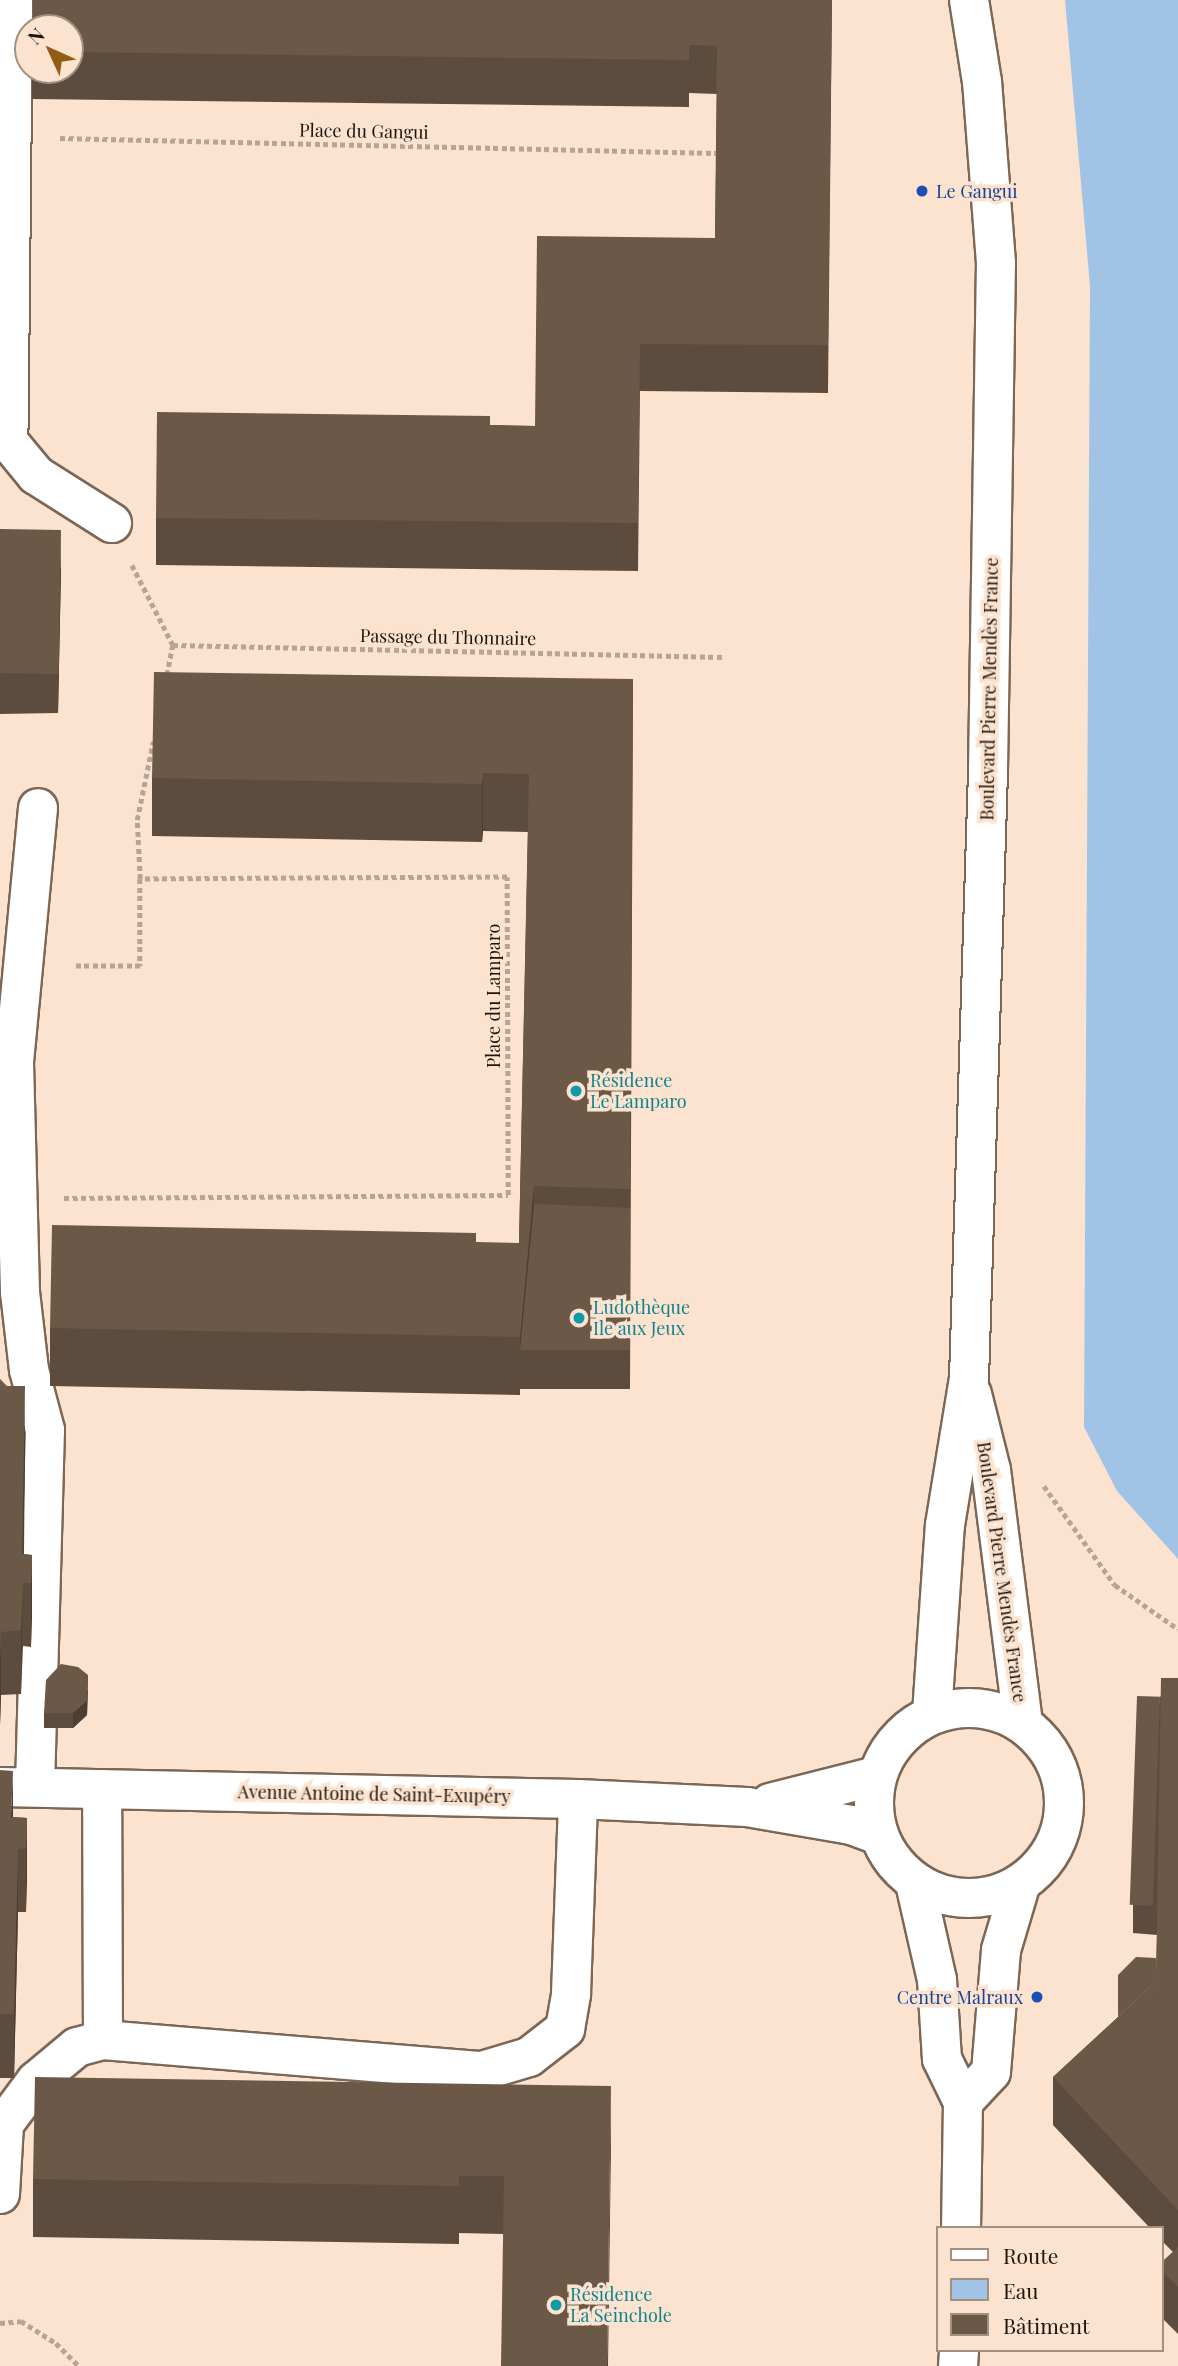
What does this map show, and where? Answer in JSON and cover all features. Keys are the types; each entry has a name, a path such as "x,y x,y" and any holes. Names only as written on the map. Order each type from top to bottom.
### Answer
{"street":[{"path":"13,0 8,441 36,475 112,523"},
{"name":"Boulevard Pierre Mendès France","path":"932,1714 945,1525 969,1379 988,770 996,263 982,82 969,0"},
{"path":"18,1787 45,1430 29,1370 18,1199 15,1062 38,808"},
{"name":"Boulevard Pierre Mendès France","path":"969,1379 991,1470 1023,1723"},
{"path":"963,1707 994,1710 1023,1723 1050,1754 1060,1772 1065,1804 1059,1835 1044,1862 1021,1883 996,1895 968,1899 940,1895 915,1883 892,1862 878,1835 873,1806 876,1776 888,1750 907,1730 932,1714 963,1707"},
{"name":"Avenue Antoine de Saint-Exupéry","path":"747,1807 807,1797 876,1776"},
{"name":"Avenue Antoine de Saint-Exupéry","path":"18,1787 579,1799 747,1807 850,1825 878,1835"},
{"path":"102,1789 103,2040"},
{"path":"0,2194 4,2124 36,2081 77,2047 103,2040 482,2071 530,2057 565,2029 571,1994 579,1799"},
{"path":"915,1883 937,1980 942,2059 963,2102 961,2226"},
{"path":"963,2102 990,2072 1002,1951 1021,1883"}],"path":[{"name":"Place du Gangui","path":"12,137 716,153"},
{"path":"112,523 173,645 165,686"},
{"name":"Passage du Thonnaire","path":"173,645 722,657"},
{"path":"23,967 140,966 137,820 153,740"},
{"name":"Place du Lamparo","path":"18,1199 508,1195 507,877 140,879"},
{"path":"1038,1477 1115,1585 1178,1629"},
{"path":"0,2323 21,2320 55,2343 79,2366"}],"water":[{"path":"1065,0 1178,0 1178,1559 1117,1491 1084,1427 1090,286"}],"building":[{"path":"33,0 832,0 828,345 640,344 638,523 156,518 157,412 490,416 490,425 535,426 537,236 715,238 717,46 689,45 689,60 84,52 84,14 33,14"},
{"path":"0,529 61,530 58,674 0,673"},
{"name":"Résidence Le Lamparo","path":"154,672 633,679 630,1189 534,1186 520,1337 50,1328 52,1225 476,1233 476,1242 519,1243 529,774 483,773 482,784 152,778"},
{"name":"Ludothèque Ile aux Jeux","path":"534,1204 630,1208 630,1350 520,1350"},
{"path":"0,1379 7,1386 25,1386 22,1554 32,1555 31,1583 23,1583 21,1630 1,1632 0,1661"},
{"path":"61,1664 78,1667 88,1675 87,1701 73,1713 44,1713 46,1680"},
{"path":"1161,1678 1178,1678 1178,2210 1053,2077 1156,1982"},
{"path":"1137,1696 1160,1697 1153,1906 1130,1905"},
{"path":"0,1770 13,1771 11,1817 27,1818 26,1848 18,1849 14,2014 0,2014"},
{"path":"1136,1957 1156,1958 1156,1982 1118,2017 1118,1975"},
{"path":"35,2077 611,2086 607,2366 501,2366 504,2176 459,2176 459,2186 33,2179"},
{"path":"1178,2247 1178,2287 1164,2273 1164,2260"}],"place":[{"name":"Le Gangui","path":"922,191"},
{"name":"Résidence Le Lamparo","path":"576,1091"},
{"name":"Ludothèque Ile aux Jeux","path":"579,1318"},
{"name":"Centre Malraux","path":"1037,1997"},
{"name":"Résidence La Seinchole","path":"556,2305"}]}
